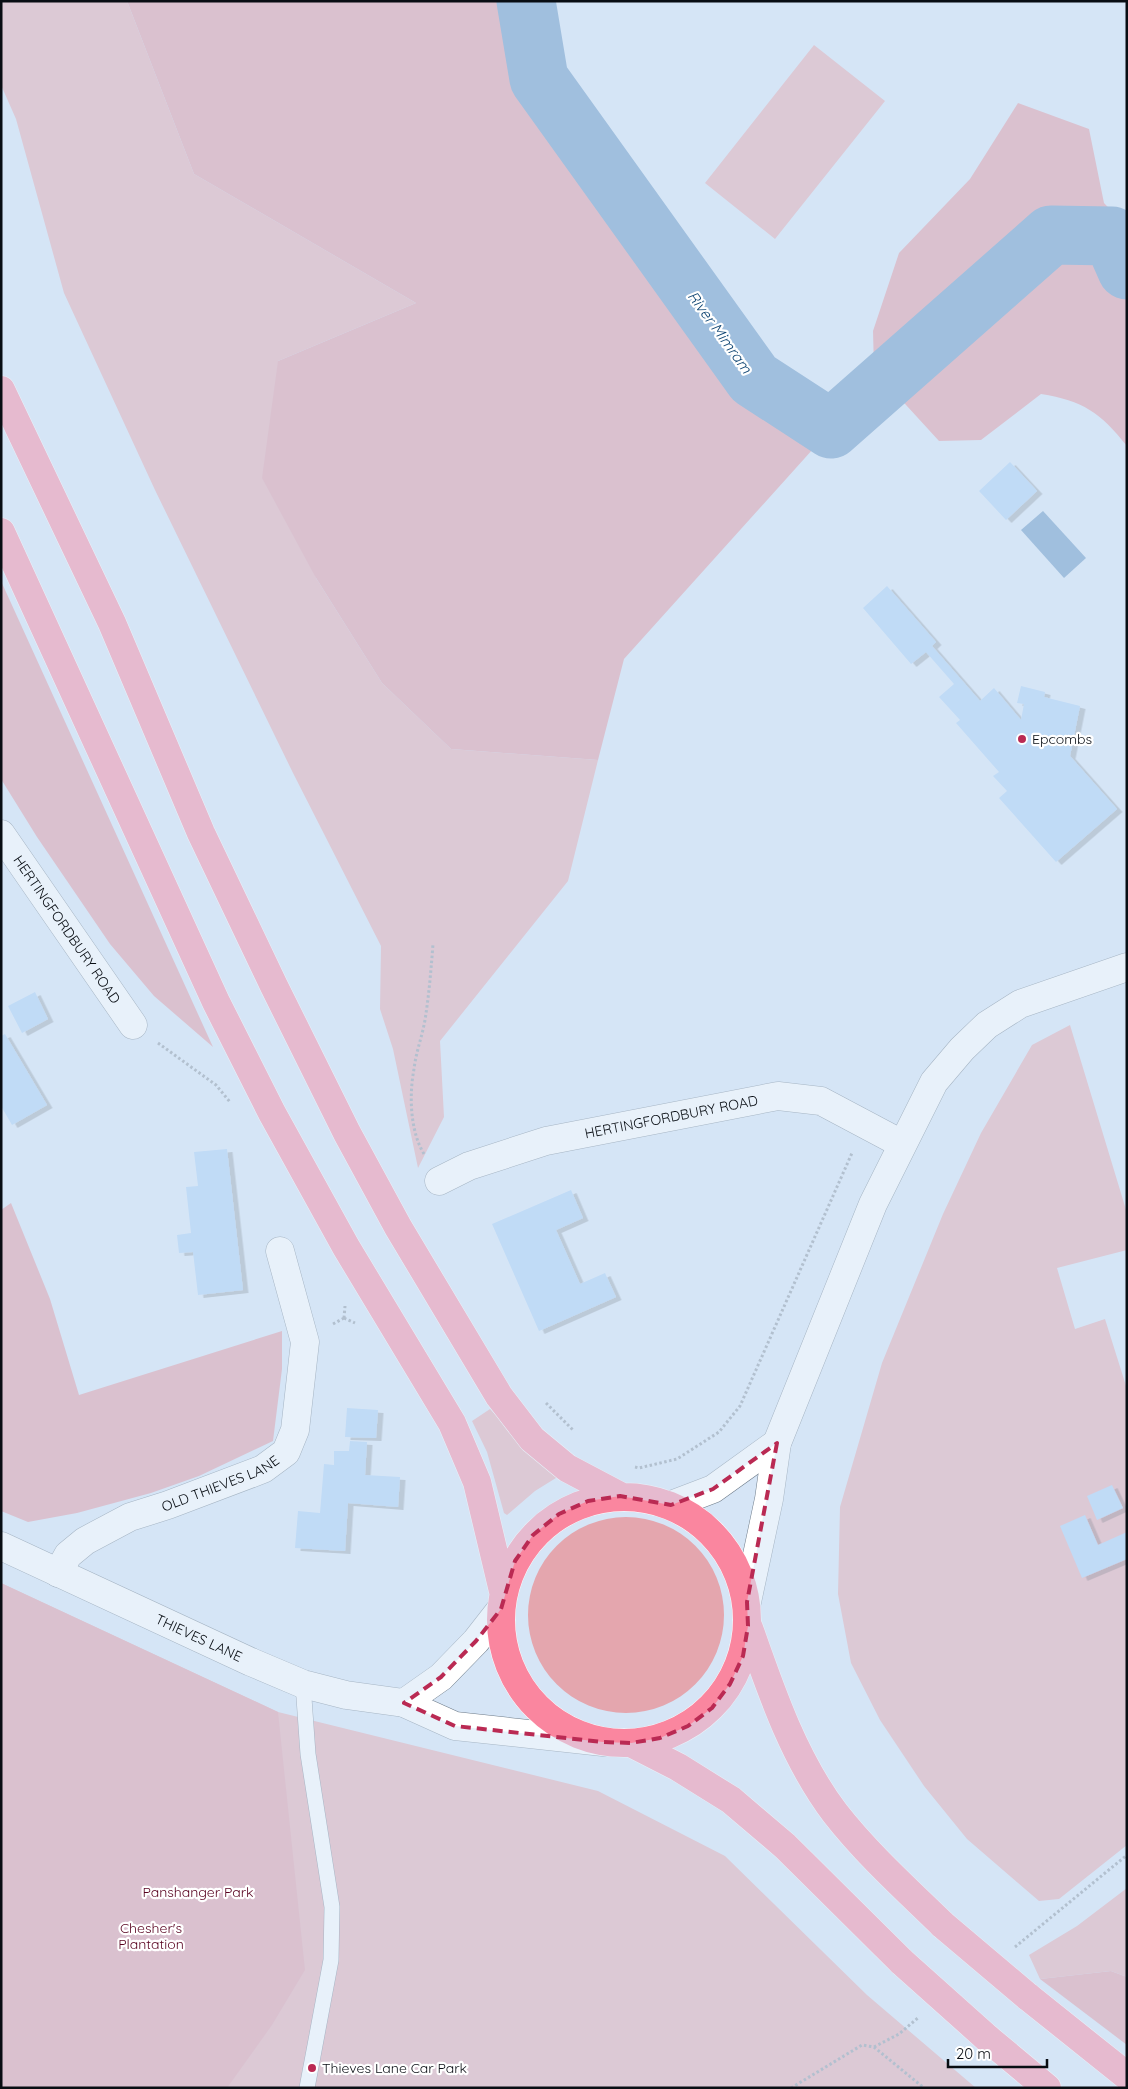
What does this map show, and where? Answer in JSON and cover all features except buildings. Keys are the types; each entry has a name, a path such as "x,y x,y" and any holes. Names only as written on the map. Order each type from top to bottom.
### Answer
{"highway":[{"path":"1,390 112,623 201,833 347,1133 398,1227 499,1396 532,1439 567,1468 620,1496"},
{"path":"1,532 216,1002 272,1113 346,1247 452,1423 476,1482 502,1600 503,1645 516,1680 538,1709 568,1730 603,1742 631,1744 660,1738 681,1729 712,1708 730,1684 743,1656 748,1614"},
{"path":"502,1600 515,1561 533,1535 559,1514 588,1501 620,1496 646,1498 671,1505 699,1521 722,1544 738,1571 748,1614 772,1693 800,1757 835,1812 882,1866 943,1925 1027,1996 1127,2076"},
{"path":"631,1744 678,1767 731,1800 785,1846 902,1962 987,2038 1047,2088"}],"street":[{"name":"HERTINGFORDBURY ROAD","path":"1,834 133,1024"},
{"path":"748,1614 777,1443 866,1222 902,1144 934,1082 962,1049 987,1025 1020,1004 1127,968"},
{"name":"HERTINGFORDBURY ROAD","path":"439,1181 470,1166 546,1141 778,1096 820,1101 902,1144"},
{"name":"OLD THIEVES LANE","path":"58,1573 68,1555 85,1541 130,1517 168,1506 264,1469 286,1452 295,1430 305,1342 280,1251"},
{"path":"671,1505 713,1489 777,1443"},
{"name":"THIEVES LANE","path":"1,1546 303,1684 346,1695 404,1703 455,1726 603,1742"},
{"path":"404,1703 441,1677 476,1641 502,1600"}],"lane":[{"path":"303,1684 308,1754 332,1908 330,1960 307,2088"}],"path":[{"path":"433,944 429,998 414,1069 412,1109 418,1145 439,1181"},
{"path":"133,1024 216,1085"},
{"path":"631,1465 639,1468 677,1459 720,1432 740,1406 855,1146"},
{"path":"332,1325 344,1318"},
{"path":"544,1401 578,1435"},
{"path":"791,2088 862,2045 874,2047 924,2088"}],"highlighted area":[{"path":"777,1443 747,1602 748,1626 743,1656 730,1684 712,1708 688,1726 660,1738 631,1743 603,1742 455,1726 404,1703 441,1677 476,1641 501,1609 515,1561 533,1535 559,1514 588,1501 620,1496 671,1505 713,1489"}],"green space":[{"path":"1,1 127,1 194,174 416,303 278,361 316,578 382,683 451,749 598,760 568,881 440,1041 444,1117 418,1168 393,1049 380,1009 381,946 293,773 155,490 64,293 16,119 1,85"},
{"path":"127,1 525,1 539,79 754,379 831,429 624,659 598,760 451,749 382,683 316,578 262,478 278,361 416,303 194,174"},
{"path":"814,45 885,101 775,239 705,183"},
{"path":"1018,103 1089,129 1104,203 1127,227 1127,446 1099,416 1090,410 1068,400 1041,394 981,440 939,441 874,370 873,331 899,253 970,179"},
{"path":"1,581 213,1047 154,996 110,944 37,837 1,779"},
{"path":"1070,1025 1127,1213 1127,1250 1057,1268 1075,1329 1105,1319 1127,1389 1127,1845 1059,1899 1039,1901 967,1839 924,1786 880,1720 851,1663 838,1594 840,1507 882,1363 943,1214 981,1133 1032,1045"},
{"path":"11,1203 50,1299 79,1395 282,1331 282,1369 273,1441 199,1476 151,1493 77,1513 28,1522 1,1511 1,1210"},
{"path":"490,1409 515,1436 564,1473 535,1491 507,1515 504,1513 487,1452 472,1421"},
{"path":"626,1517 645,1519 663,1525 680,1534 695,1546 707,1561 716,1578 722,1596 724,1615 722,1634 716,1652 707,1669 695,1684 680,1696 663,1705 645,1711 626,1713 607,1711 589,1705 572,1696 557,1684 545,1669 536,1652 530,1634 528,1615 530,1596 536,1578 545,1561 557,1546 572,1534 589,1525 607,1519"},
{"name":"Panshanger Park","path":"1,1583 278,1712 598,1791 725,1856 867,1995 976,2088 1,2088"},
{"name":"Chesher's Plantation","path":"1,1583 278,1712 305,1970 272,2025 227,2088 1,2088"},
{"path":"1127,1888 1127,1977 1111,1971 1040,1979 1029,1955 1077,1926"},
{"path":"1111,1971 1127,1977 1127,2045 1040,1979"}],"water":[{"path":"1043,511 1086,558 1064,578 1021,530"}],"waterway":[{"name":"River Mimram","path":"526,1 539,79 754,379 831,429 1051,235 1112,236 1127,270"}],"place":[{"name":"Epcombs","path":"1022,739"},
{"name":"Thieves Lane Car Park","path":"312,2068"}]}
